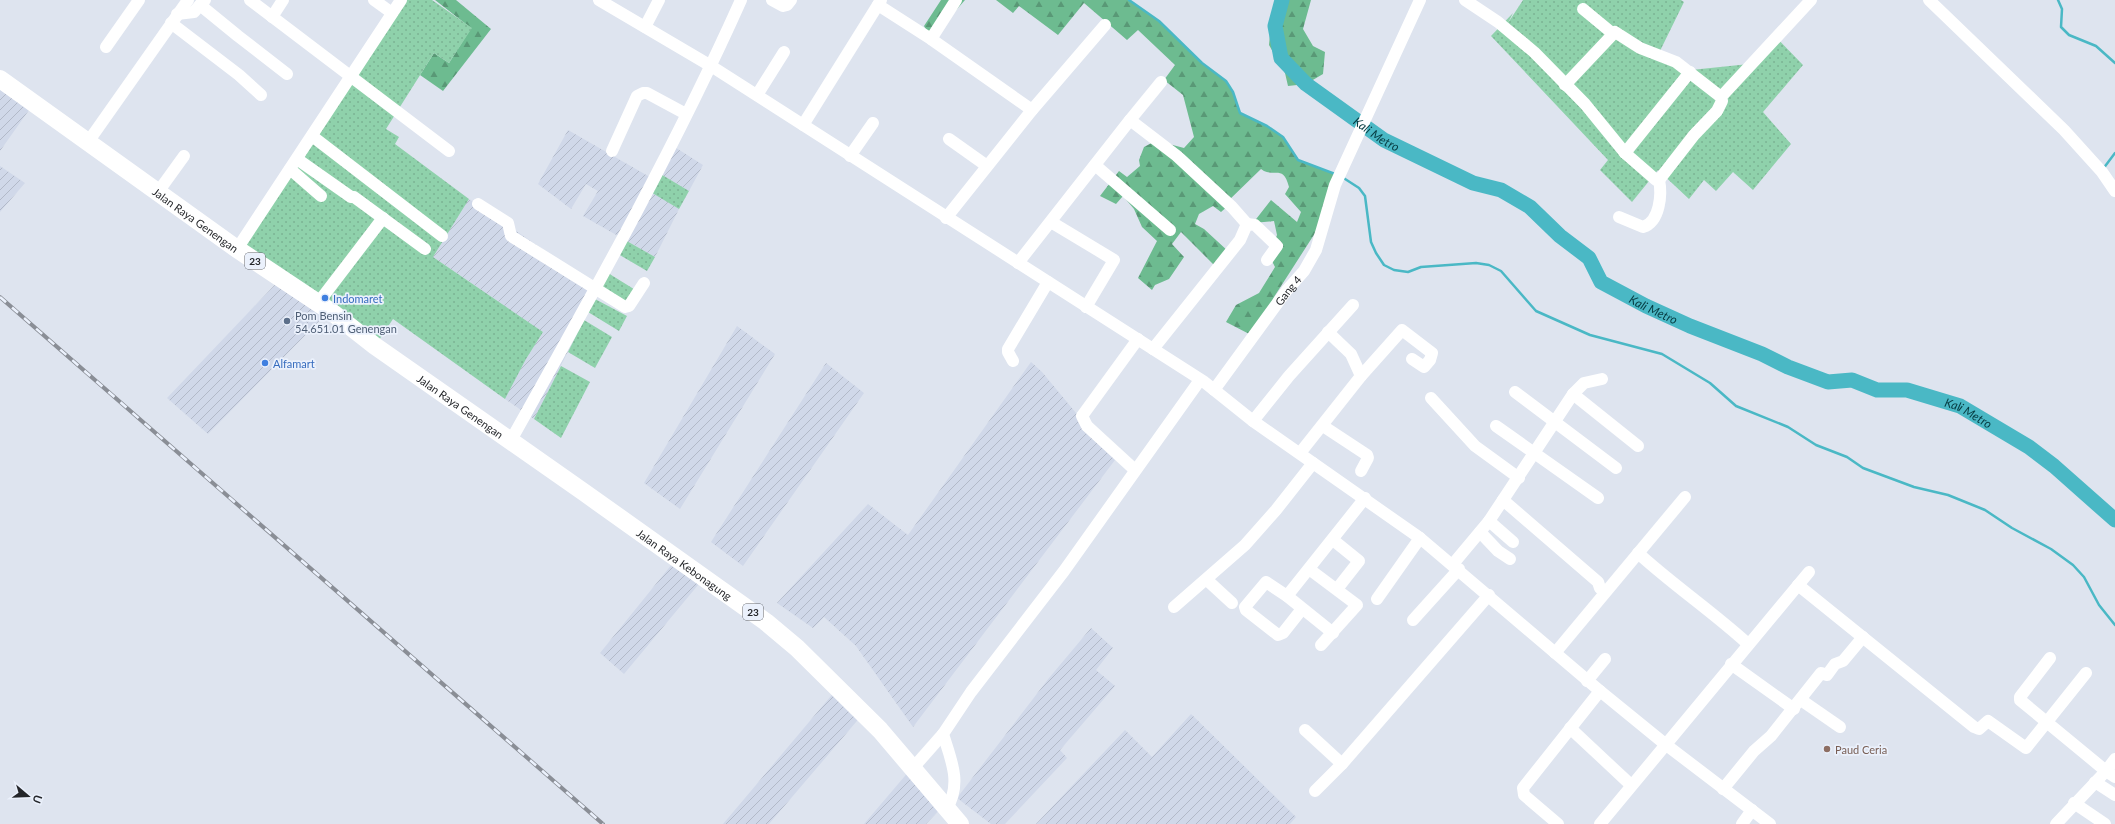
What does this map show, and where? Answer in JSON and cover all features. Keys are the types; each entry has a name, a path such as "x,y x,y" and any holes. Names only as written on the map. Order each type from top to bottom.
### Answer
{"highway":[{"name":"Jalan Raya Genengan","path":"0,79 236,249 318,303 510,442"},
{"name":"Jalan Raya Kebonagung","path":"510,442 585,492 766,622 822,672 880,730 960,824"}],"street":[{"path":"106,47 139,0"},
{"path":"88,142 188,0"},
{"path":"250,0 350,77 449,150"},
{"path":"272,17 283,0"},
{"path":"374,0 392,13"},
{"path":"236,249 294,164 401,0"},
{"path":"599,0 711,66 946,218 1138,339 1207,385 1253,421 1365,498 1420,538 1489,595 1587,681 1665,744 1770,824"},
{"path":"645,27 658,0"},
{"path":"510,442 596,289 711,66 741,0"},
{"path":"772,0 784,6 791,0"},
{"path":"931,39 956,0"},
{"name":"Gang 4","path":"913,768 943,734 971,692 1062,573 1135,470 1304,271 1316,250 1338,179 1420,0"},
{"path":"1465,0 1519,38 1585,104 1625,154 1656,180 1659,180"},
{"path":"1619,217 1643,227 1649,224 1661,200 1659,180 1694,135 1721,106 1721,97 1811,0"},
{"path":"1929,0 2064,130 2102,172 2115,191"},
{"path":"174,18 192,12 202,2 238,36 287,74"},
{"path":"803,125 880,2 1032,110"},
{"path":"1583,9 1612,32 1617,32 1640,48 1676,62 1721,97"},
{"path":"174,18 261,95"},
{"path":"946,218 1032,110 1105,26"},
{"path":"1565,85 1612,32"},
{"path":"757,96 784,52"},
{"path":"1625,154 1690,72"},
{"path":"1018,263 1161,82"},
{"path":"612,150 637,96 643,93 647,93 686,114"},
{"path":"1130,120 1177,156 1227,202 1247,224 1255,225 1277,246 1267,260"},
{"path":"850,156 873,123"},
{"path":"312,136 442,236"},
{"path":"949,139 987,166"},
{"path":"158,192 184,156"},
{"path":"294,164 321,196"},
{"path":"294,164 383,218 425,248"},
{"path":"1095,165 1170,230"},
{"path":"478,204 508,224 511,236 627,307 644,283"},
{"path":"318,303 383,218"},
{"path":"1051,222 1114,260 1086,306"},
{"path":"1153,350 1240,240 1247,224"},
{"path":"1013,361 1008,349 1048,282"},
{"path":"1253,421 1289,376 1353,305"},
{"path":"1300,453 1323,426 1361,376 1402,330 1432,353 1424,367 1412,359"},
{"path":"1328,332 1352,354 1361,376"},
{"path":"1135,470 1087,426 1082,416 1138,339"},
{"path":"1413,620 1456,567 1489,521 1519,478 1573,394 1584,383 1602,380"},
{"path":"1515,392 1616,468"},
{"path":"1573,394 1638,446"},
{"path":"1431,398 1475,446 1519,478"},
{"path":"1323,426 1367,455 1368,458 1361,471"},
{"path":"1496,426 1598,498"},
{"path":"1174,607 1207,580 1262,526 1313,463"},
{"path":"1555,653 1685,497"},
{"path":"1287,596 1365,498"},
{"path":"1503,500 1598,582 1600,588 1605,592"},
{"path":"1489,521 1513,542"},
{"path":"1480,532 1498,552 1510,558"},
{"path":"1377,599 1420,538"},
{"path":"1333,540 1360,561 1337,589"},
{"path":"1638,553 1663,576 1687,593 1748,644"},
{"path":"1310,569 1357,606 1321,645"},
{"path":"1600,824 1731,664 1809,572"},
{"path":"1207,580 1232,603"},
{"path":"1302,609 1281,635 1276,634 1245,608 1266,582 1287,596 1333,633"},
{"path":"1798,585 1977,729 1988,721 2026,748 2086,673"},
{"path":"1315,791 1342,764 1489,595"},
{"path":"1723,789 1754,751 1771,736 1821,673 1827,675 1835,664 1843,661 1863,637"},
{"path":"2050,658 2020,699 2111,774"},
{"path":"1587,681 1604,659"},
{"path":"1731,664 1797,705 1840,727"},
{"path":"1558,824 1522,792 1523,788 1600,691"},
{"path":"1570,728 1631,785"},
{"path":"1305,730 1342,764"},
{"path":"943,734 953,766 956,783 953,799 947,808"},
{"path":"2056,824 2074,803 2096,782 2111,774 2115,759"},
{"path":"2096,782 2115,795"},
{"path":"2074,803 2105,824"},
{"path":"1742,824 1752,810"}],"shaded area":[{"path":"0,78 34,103 0,151"},
{"path":"568,130 655,180 650,191 679,209 655,257 583,216 598,191 586,184 571,209 538,184"},
{"path":"673,146 703,165 689,191 659,173"},
{"path":"0,166 25,183 0,212"},
{"path":"469,199 600,288 534,419 505,399 526,359 543,332 433,257"},
{"path":"287,272 334,306 208,434 167,398"},
{"path":"737,326 775,354 680,509 644,483"},
{"path":"1031,362 1042,372 1115,460 913,727 856,646 824,617 813,628 777,603 868,504 908,535"},
{"path":"826,363 864,393 743,566 711,542"},
{"path":"681,553 708,573 624,674 600,653"},
{"path":"1091,628 1113,648 1096,670 1115,686 1060,750 1067,758 1005,824 991,824 957,798 1049,678"},
{"path":"836,690 862,715 769,824 723,824"},
{"path":"1191,714 1296,817 1290,824 1036,824 1125,730 1152,757"},
{"path":"910,770 943,806 926,824 864,824"}],"green space":[{"path":"400,0 432,0 472,28 449,63 434,53 386,129 399,137 395,144 469,199 433,257 543,332 526,359 505,399 393,319 375,346 237,249 314,136"},
{"path":"435,0 456,0 491,29 443,91 420,75 434,53 449,63 471,28"},
{"path":"941,0 965,0 931,39 924,26"},
{"path":"996,0 1129,0 1159,21 1202,63 1226,81 1233,92 1240,113 1267,126 1283,137 1299,160 1339,176 1317,230 1274,297 1255,337 1226,322 1236,305 1259,293 1275,267 1269,255 1277,235 1274,221 1253,223 1271,200 1297,222 1301,212 1285,194 1289,187 1284,175 1281,173 1266,172 1261,169 1225,204 1229,205 1221,212 1213,206 1199,214 1195,224 1204,229 1229,252 1216,267 1181,232 1172,244 1184,257 1169,279 1155,285 1152,290 1138,278 1157,241 1142,227 1134,209 1123,196 1116,204 1100,196 1119,171 1127,177 1140,166 1139,160 1144,147 1161,138 1169,144 1184,148 1194,137 1183,95 1164,80 1175,65 1138,30 1127,40 1084,3 1058,35 1019,6 1013,13"},
{"path":"1282,0 1311,0 1303,29 1313,46 1325,52 1323,74 1306,84 1288,86 1285,73 1269,45 1271,24"},
{"path":"1523,0 1681,0 1684,2 1658,55 1691,70 1749,64 1774,35 1803,65 1763,112 1791,144 1753,190 1733,172 1716,191 1704,180 1689,199 1658,170 1632,202 1600,170 1608,160 1491,36 1513,13 1508,23"},
{"path":"659,173 689,191 679,209 649,191"},
{"path":"625,240 655,257 647,271 618,254"},
{"path":"608,273 637,291 630,305 600,288"},
{"path":"595,299 627,316 619,331 588,312"},
{"path":"584,320 612,337 595,368 568,352"},
{"path":"561,366 590,382 561,438 534,419"}],"waterway":[{"path":"1129,0 1159,21 1202,63 1226,81 1233,92 1240,113 1267,126 1283,137 1298,160 1335,174"},
{"name":"Kali Metro","path":"1282,0 1275,26 1281,58 1306,84 1384,140 1473,183 1501,190 1530,207 1560,236 1589,258 1601,282 1646,306 1690,326 1828,382 1852,380 1877,390 1907,390 1960,406 2029,447 2054,466 2115,520"},
{"path":"2058,0 2062,9 2061,27 2069,35 2096,46 2115,63"},
{"path":"2103,169 2115,153"},
{"path":"1342,177 1359,188 1365,196 1371,242 1384,265 1394,270 1408,272 1421,267 1476,263 1489,265 1501,271 1536,311 1590,335 1662,354 1710,383 1736,406 1788,427 1816,445 1847,457 1863,468 1914,487 1948,495 1985,510 2012,528 2051,549 2073,565 2084,577 2099,605 2115,625"}],"railway":[{"path":"0,297 603,824"}],"place":[{"name":"Indomaret","path":"325,298"},
{"name":"Pom Bensin 54.651.01 Genengan","path":"287,321"},
{"name":"Alfamart","path":"265,363"},
{"name":"Paud Ceria","path":"1827,749"}]}
